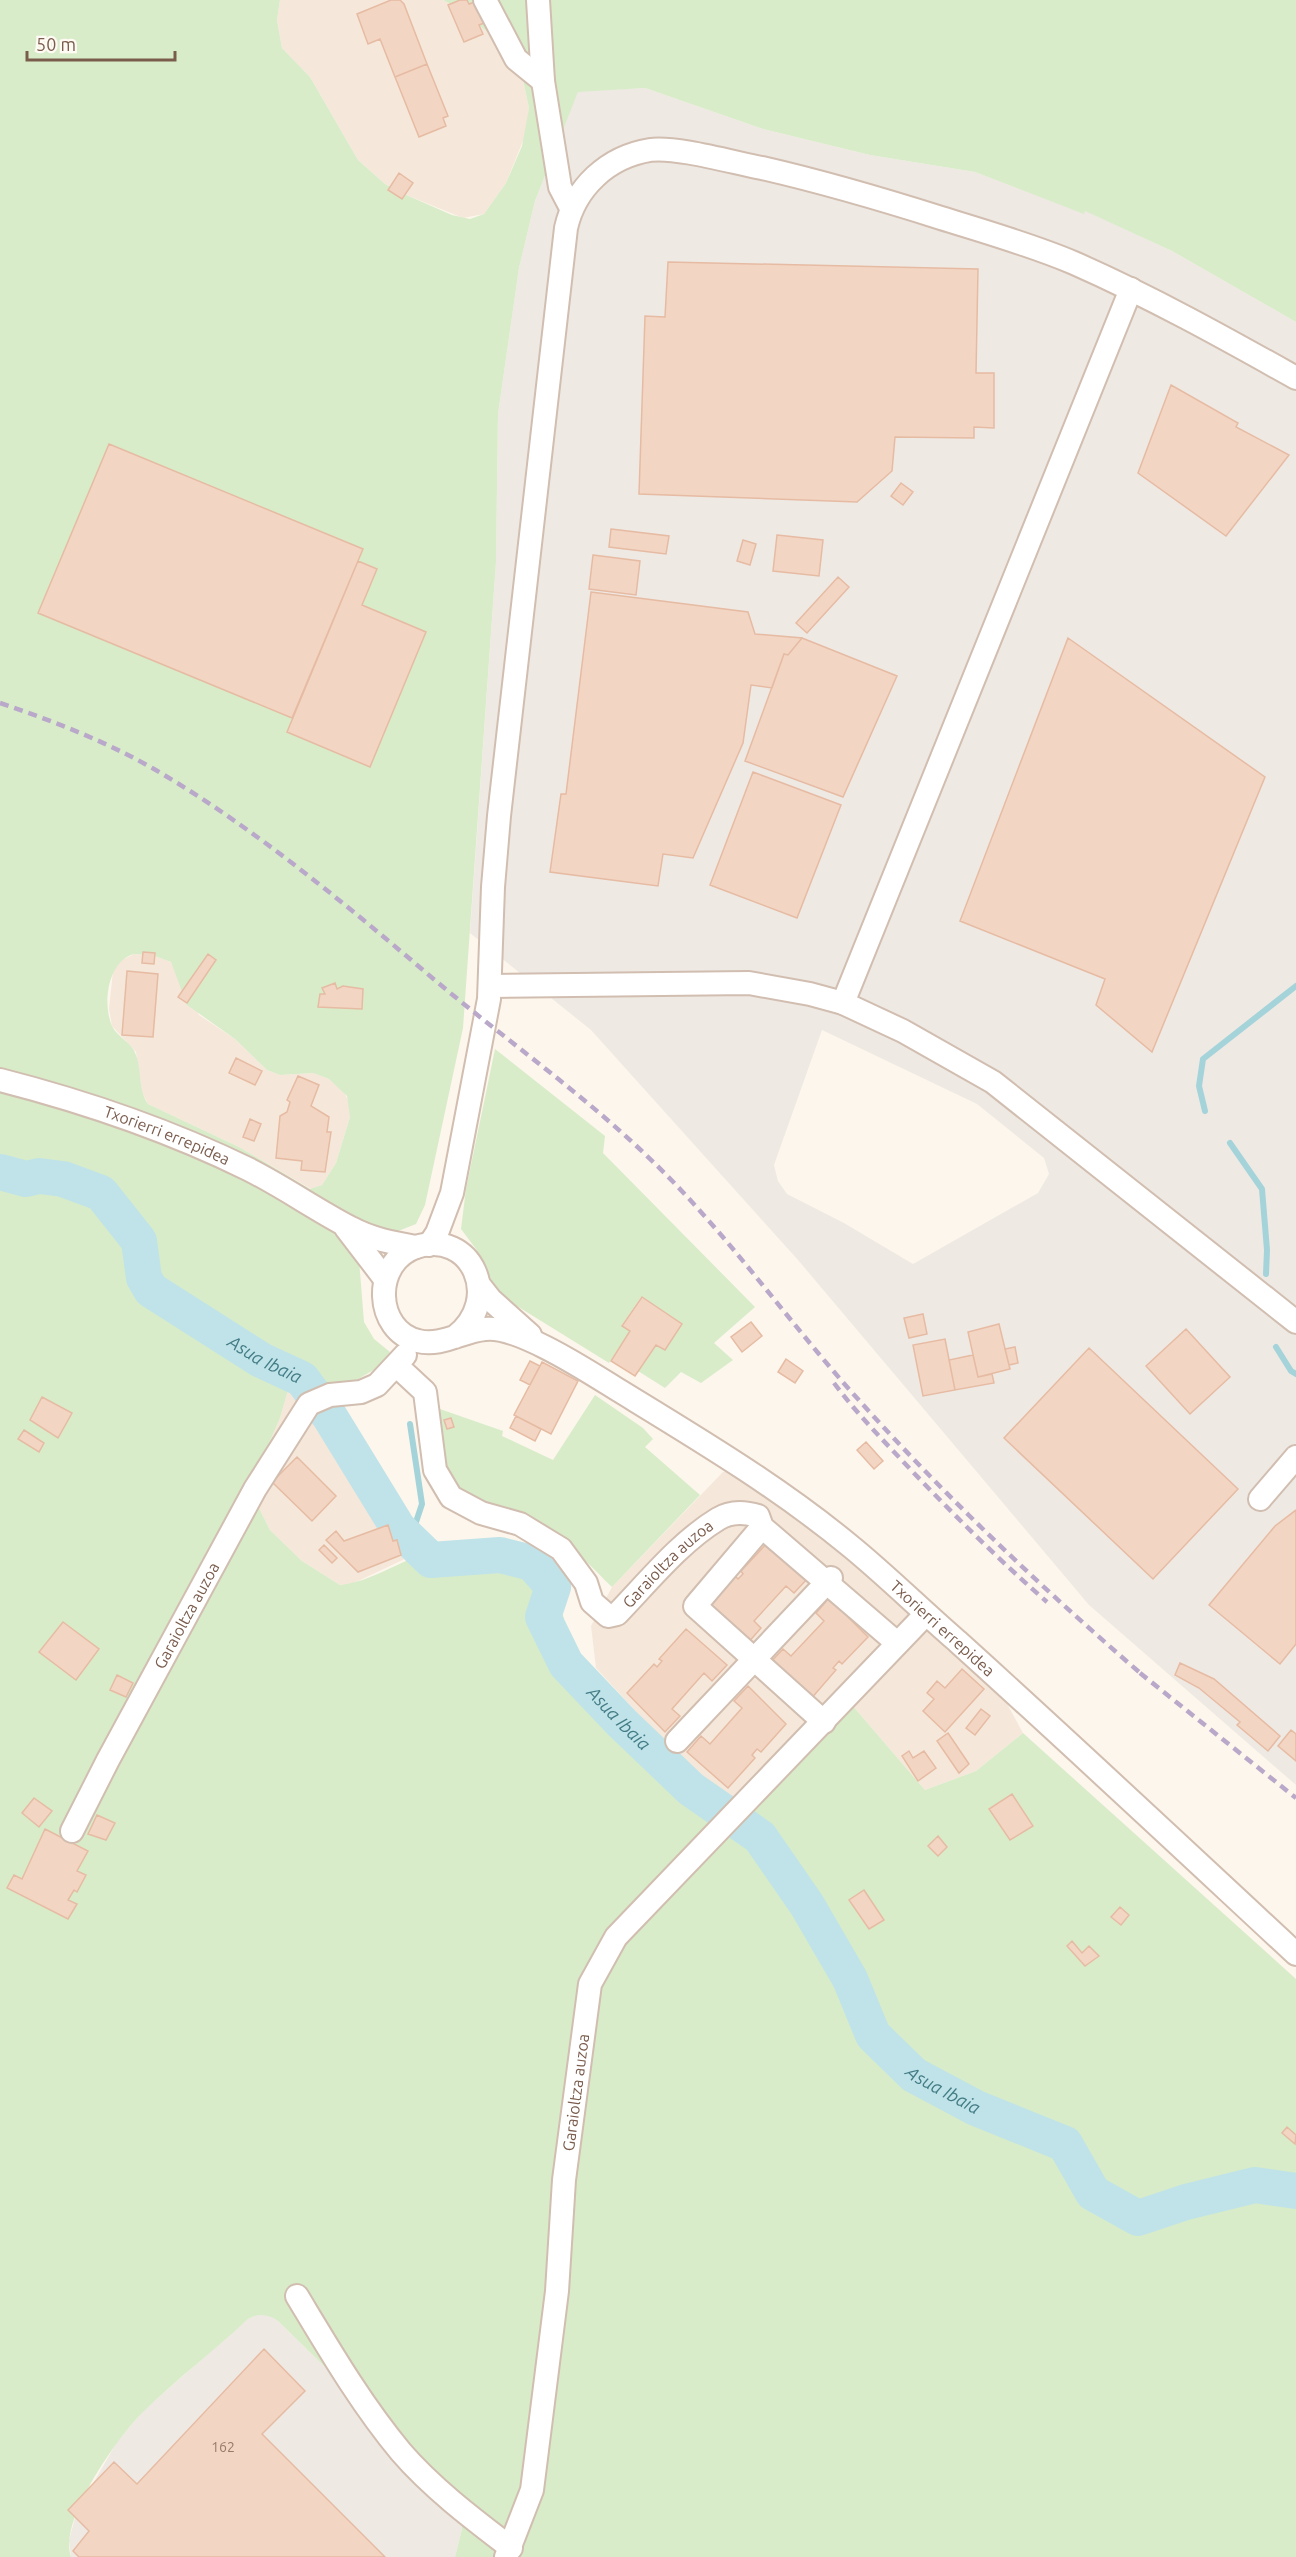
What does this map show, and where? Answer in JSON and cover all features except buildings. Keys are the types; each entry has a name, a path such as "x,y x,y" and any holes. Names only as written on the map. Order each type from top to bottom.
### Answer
{"street":[{"path":"484,0 516,59 543,81"},
{"path":"538,0 543,81 560,188 571,208"},
{"path":"397,1366 417,1341 395,1326 386,1312 383,1295 385,1279 397,1260 422,1246 437,1233 452,1193 490,986 493,887 499,816 566,228 571,208 585,186 617,160 651,150 703,156 827,182 988,232 1072,262 1198,322 1296,378"},
{"path":"843,1003 1131,289"},
{"path":"490,986 748,983 810,994 843,1003 903,1030 993,1082 1296,1322"},
{"name":"Txorierri errepidea","path":"0,1080 92,1106 157,1129 250,1170 352,1229 383,1241 456,1251 467,1260 480,1286 527,1333 554,1353"},
{"path":"452,1193 456,1251"},
{"name":"Txorierri errepidea","path":"323,1211 348,1230 385,1279"},
{"path":"455,1336 467,1328 476,1315 480,1301 480,1286"},
{"name":"Txorierri errepidea","path":"417,1341 440,1342 488,1328 520,1336 554,1353 680,1428 776,1490 848,1544 1296,1954"},
{"name":"Garaioltza auzoa","path":"72,1831 255,1489 309,1404 330,1395 361,1392 376,1385 397,1366 425,1392 435,1470 451,1497 481,1513 520,1524 561,1549 586,1583 592,1602 608,1616 617,1614 686,1544 719,1518 745,1512 758,1516 762,1527"},
{"path":"1260,1499 1296,1458"},
{"path":"824,1722 695,1606 762,1527 829,1580 897,1643"},
{"path":"677,1741 829,1580"},
{"name":"Garaioltza auzoa","path":"297,2296 336,2360 402,2452 508,2552 532,2490 557,2291 564,2180 590,1984 616,1937 926,1614"}],"shaded area":[{"path":"280,0 443,0 458,8 518,57 529,108 527,131 506,183 484,214 463,218 404,194 385,184 358,160 310,77 282,48 277,20"},
{"path":"645,88 763,129 870,155 975,172 1084,213 1084,210 1172,251 1296,322 1296,1785 1089,1605 798,1260 591,1030 470,933 496,562 498,414 519,268 535,201 578,91","holes":["822,1030 977,1104 1044,1158 1049,1174 1038,1193 913,1264 844,1223 787,1194 778,1181 774,1165"]},
{"path":"134,954 152,955 171,962 199,1015 235,1039 267,1070 280,1075 313,1073 329,1079 343,1090 350,1104 350,1117 336,1163 322,1185 311,1189 239,1147 148,1104 142,1092 136,1052 112,1026 109,1009 113,971 118,962"},
{"path":"294,1369 312,1384 375,1484 411,1556 354,1583 340,1585 302,1561 270,1530 259,1508 261,1462 280,1418"},
{"path":"731,1471 796,1517 873,1579 1000,1691 1023,1733 976,1771 925,1790 852,1705 739,1812 685,1765 596,1668 591,1626 612,1587 723,1472"},
{"path":"257,2315 268,2315 278,2321 368,2409 461,2515 462,2529 455,2557 71,2557 69,2540 77,2511 117,2442 144,2410 248,2319"}],"green space":[{"path":"0,0 280,0 277,20 282,48 310,77 358,160 385,184 452,215 470,219 484,214 506,183 522,146 529,108 518,57 458,8 443,0 1296,0 1296,322 1172,251 1085,211 1084,214 975,172 870,155 763,129 645,88 578,92 535,201 519,268 498,414 496,562 463,1028 425,1205 416,1224 358,1247 364,1322 374,1339 390,1352 377,1368 353,1382 312,1384 294,1370 280,1418 261,1462 259,1508 270,1530 302,1561 340,1585 370,1577 425,1553 456,1546 488,1549 519,1562 546,1582 555,1595 562,1610 568,1660 589,1694 683,1774 738,1815 852,1705 925,1790 976,1771 1023,1733 1296,1979 1296,2557 455,2557 462,2529 461,2515 368,2409 278,2321 263,2315 248,2319 145,2410 121,2438 93,2479 73,2522 69,2541 71,2557 0,2557","holes":["134,954 152,955 171,962 187,1005 235,1039 267,1070 280,1075 313,1073 329,1079 347,1096 350,1117 336,1163 322,1185 310,1189 239,1147 148,1104 134,1051 112,1026 109,1017 108,995 113,974 125,958"]},
{"path":"495,1049 605,1136 603,1153 755,1307 714,1343 733,1360 701,1383 681,1372 665,1388 638,1371 656,1345 665,1350 681,1324 641,1297 622,1325 630,1331 609,1363 499,1295 476,1249 461,1229 466,1189"},
{"path":"595,1395 643,1428 653,1439 645,1447 700,1495 612,1587 560,1539 545,1530 480,1505 454,1484 445,1468 437,1408 503,1431 502,1436 553,1460"}],"waterway":[{"path":"1205,1111 1199,1086 1203,1059 1296,986"},
{"path":"1230,1143 1262,1189 1267,1250 1266,1274"},
{"name":"Asua Ibaia","path":"0,1172 26,1179 39,1176 63,1179 101,1193 139,1241 144,1278 151,1290 261,1360 302,1379 330,1417 398,1528 431,1560 500,1555 532,1563 553,1587 543,1617 566,1664 622,1723 691,1789 760,1837 807,1905 850,1979 873,2035 914,2075 976,2108 1065,2144 1093,2193 1138,2218 1186,2202 1255,2185 1296,2191"},
{"path":"1276,1347 1291,1371 1296,1374"},
{"path":"410,1424 422,1504 410,1540"}],"railway":[{"path":"0,703 59,724 117,749 154,769 225,814 326,890 592,1107 646,1155 698,1208 817,1352 913,1459 1027,1571 1146,1678"},
{"path":"834,1383 861,1417 927,1487 994,1554 1047,1602"},
{"path":"1140,1673 1296,1798"}]}
